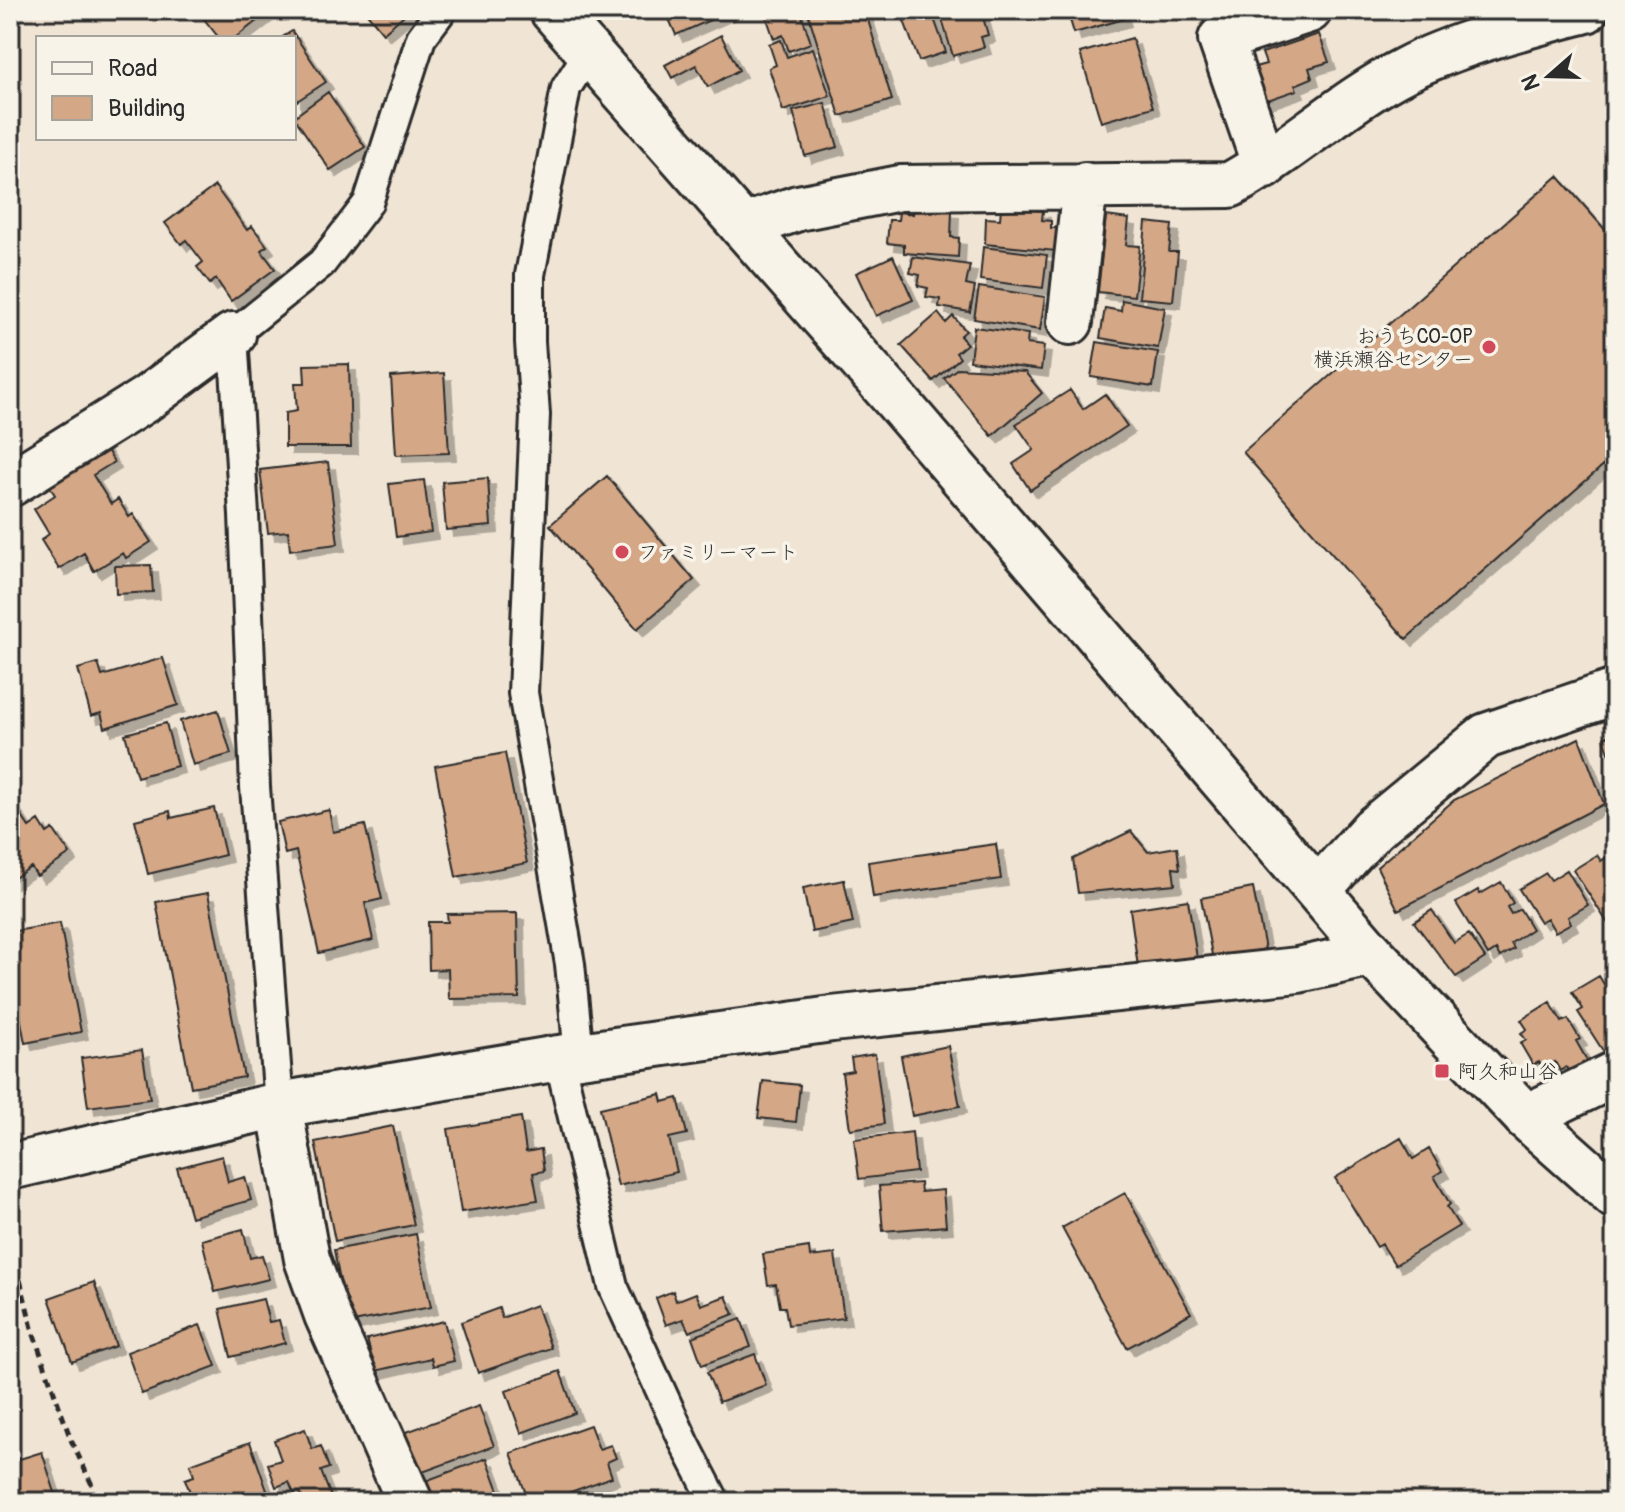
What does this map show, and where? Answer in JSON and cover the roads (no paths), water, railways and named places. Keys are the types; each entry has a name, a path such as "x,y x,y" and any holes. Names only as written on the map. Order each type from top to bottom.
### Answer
{"street":[{"path":"552,10 895,399 1372,954 1526,1117 1615,1196"},
{"path":"1265,166 1221,39 1309,10"},
{"path":"743,227 798,208 900,188 1230,185 1265,166 1313,128 1406,69 1453,50 1573,13"},
{"path":"1070,322 1085,185"},
{"path":"10,484 146,399 233,335"},
{"path":"1318,890 1373,829 1486,736 1615,692"},
{"path":"10,1167 279,1105 569,1057 832,1019 1298,970 1372,954"},
{"path":"1526,1117 1615,1074"},
{"path":"279,1105 307,1259 327,1315 410,1502"}],"lane":[{"path":"279,1105 255,787 233,335 322,263 368,203 421,38 442,10"},
{"path":"589,52 566,88 530,275 535,415 523,693 570,964 569,1057 613,1286 715,1502"}],"place":[{"name":"おうちCO-OP 横浜瀬谷センター","path":"1489,347"},
{"name":"ファミリーマート","path":"622,552"},
{"name":"阿久和山谷","path":"1442,1071"}]}
